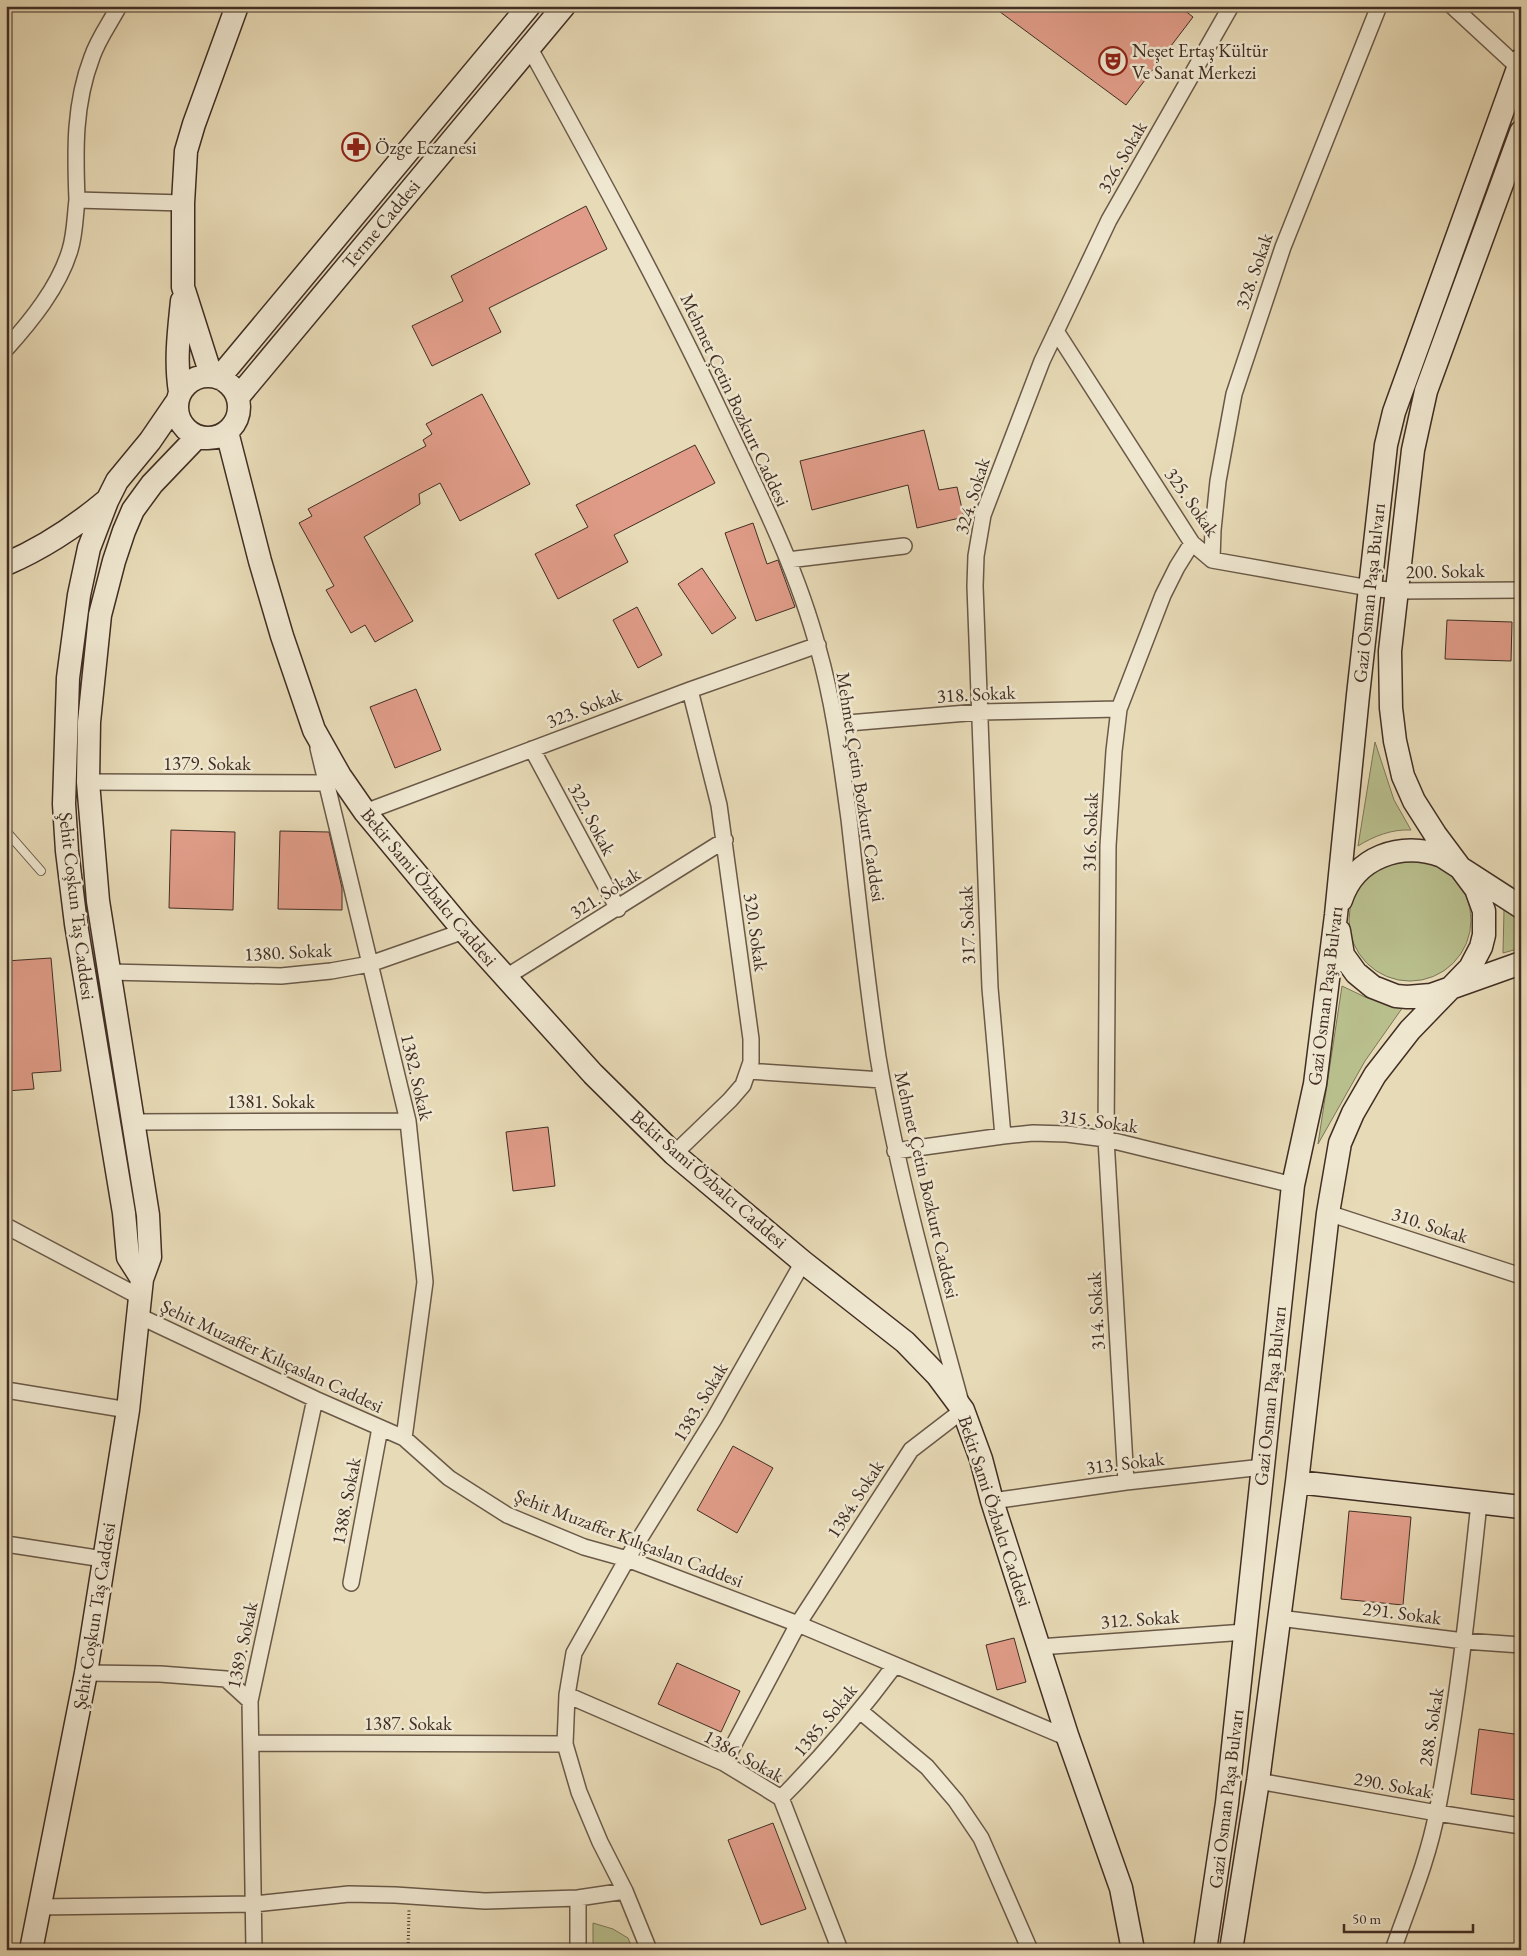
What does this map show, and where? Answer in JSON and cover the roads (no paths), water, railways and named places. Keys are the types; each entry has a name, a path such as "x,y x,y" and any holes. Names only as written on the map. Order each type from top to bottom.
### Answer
{"street":[{"path":"6,349 47,297 60,275 70,249 77,200 75,142 78,106 92,56 119,6"},
{"path":"178,397 193,379 215,376 227,382 238,397 240,406 238,416 234,425 227,432 218,437 208,439 188,432 181,424 177,414 178,347 183,287 183,203 186,151 237,6"},
{"name":"Terme Caddesi","path":"215,376 529,6"},
{"name":"Terme Caddesi","path":"238,397 564,6"},
{"name":"326. Sokak","path":"1056,331 1109,220 1231,6"},
{"name":"328. Sokak","path":"1212,560 1218,481 1234,394 1283,247 1379,6"},
{"path":"1452,6 1520,63"},
{"name":"Mehmet Çetin Bozkurt Caddesi","path":"529,47 611,194 686,339 788,560 818,644 836,724 882,1080 895,1151 963,1410"},
{"name":"Gazi Osman Paşa Bulvarı","path":"1205,1950 1227,1804 1293,1185 1315,1084 1336,915 1369,588 1386,445 1394,412 1520,63"},
{"name":"Gazi Osman Paşa Bulvarı","path":"1231,1950 1258,1781 1297,1482 1328,1213 1340,1143 1353,1113 1375,1075 1395,1048 1470,968 1479,952 1484,935 1484,911 1476,889 1414,801 1403,776 1395,741 1391,708 1390,651 1413,450 1426,391 1521,132"},
{"path":"77,200 183,203"},
{"path":"183,287 215,376"},
{"name":"325. Sokak","path":"1056,331 1192,543 1212,560 1369,588"},
{"name":"324. Sokak","path":"979,712 975,586 976,556 983,515 1042,361 1056,331"},
{"name":"Şehit Coşkun Taş Caddesi","path":"140,1297 128,1257 122,1204 76,924 64,826 66,705 79,595 90,548 107,501 118,481 150,441 178,397"},
{"name":"Bekir Sami Özbalcı Caddesi","path":"227,432 268,590 314,730 340,776 365,812 464,931 593,1074 674,1154 803,1262 905,1342 937,1375 963,1410 1068,1738 1121,1888 1132,1950"},
{"name":"Şehit Coşkun Taş Caddesi","path":"31,1950 86,1673 128,1410 140,1297 150,1257 148,1215 98,901 88,782 89,722 98,633 100,615 114,561 133,510 152,484 198,437"},
{"path":"6,564 53,541 82,522 107,501"},
{"name":"316. Sokak","path":"1106,1139 1108,846 1119,709 1163,595 1192,543"},
{"path":"788,560 904,546"},
{"name":"200. Sokak","path":"1369,588 1398,591 1521,590"},
{"name":"323. Sokak","path":"365,812 818,644"},
{"name":"320. Sokak","path":"674,1154 743,1085 750,1062 751,1039 719,805 690,690"},
{"name":"318. Sokak","path":"836,724 979,712 1119,709"},
{"name":"317. Sokak","path":"979,712 990,988 1003,1136"},
{"name":"1382. Sokak","path":"314,730 408,1121 425,1282 404,1438"},
{"name":"322. Sokak","path":"532,749 618,909"},
{"name":"1379. Sokak","path":"88,782 326,783"},
{"name":"321. Sokak","path":"506,977 618,909 725,840"},
{"path":"1521,906 1452,862 1431,852 1409,850 1387,853 1367,864 1345,889 1336,915 1343,955 1356,973 1373,987 1384,993 1408,998 1431,994 1521,963"},
{"name":"1380. Sokak","path":"109,972 281,976 331,971 370,964 464,931"},
{"path":"748,1071 882,1080"},
{"name":"1381. Sokak","path":"133,1122 408,1121"},
{"name":"315. Sokak","path":"895,1151 1033,1133 1106,1139 1293,1185"},
{"name":"314. Sokak","path":"1106,1139 1126,1482"},
{"name":"310. Sokak","path":"1328,1213 1521,1276"},
{"name":"Şehit Muzaffer Kılıçaslan Caddesi","path":"6,1226 140,1297 315,1399 404,1438 449,1478 507,1515 584,1547 627,1559 798,1624 1068,1738"},
{"name":"1383. Sokak","path":"649,1950 625,1891 600,1842 579,1792 565,1744 567,1694 574,1653 627,1559 714,1419 803,1262"},
{"path":"6,1390 128,1410"},
{"name":"1389. Sokak","path":"254,1950 250,1701 315,1399"},
{"name":"1384. Sokak","path":"724,1763 798,1624 911,1450 963,1410"},
{"name":"1388. Sokak","path":"351,1582 380,1428"},
{"name":"313. Sokak","path":"992,1501 1126,1482 1263,1467"},
{"path":"1297,1482 1521,1507"},
{"name":"288. Sokak","path":"1393,1950 1421,1873 1437,1813 1464,1641 1478,1503"},
{"path":"6,1544 103,1559"},
{"name":"291. Sokak","path":"1279,1618 1464,1641 1521,1645"},
{"name":"312. Sokak","path":"1039,1647 1245,1632"},
{"name":"1385. Sokak","path":"781,1798 812,1768 860,1711 895,1665"},
{"path":"86,1673 160,1674 226,1679 250,1701"},
{"name":"1386. Sokak","path":"567,1694 724,1763 781,1798 840,1950"},
{"path":"860,1711 927,1767 956,1801 981,1838 1030,1950"},
{"name":"1387. Sokak","path":"251,1743 565,1744"},
{"name":"290. Sokak","path":"1258,1781 1521,1826"},
{"path":"39,1907 254,1904 349,1894 485,1901 578,1898 625,1891"},
{"path":"578,1898 578,1950"}],"lane":[{"path":"6,831 42,871"}],"waterway":[{"path":"6,10 10,6"}],"place":[{"name":"Neşet Ertaş Kültür Ve Sanat Merkezi","path":"1113,61"},
{"name":"Özge Eczanesi","path":"356,147"}]}
